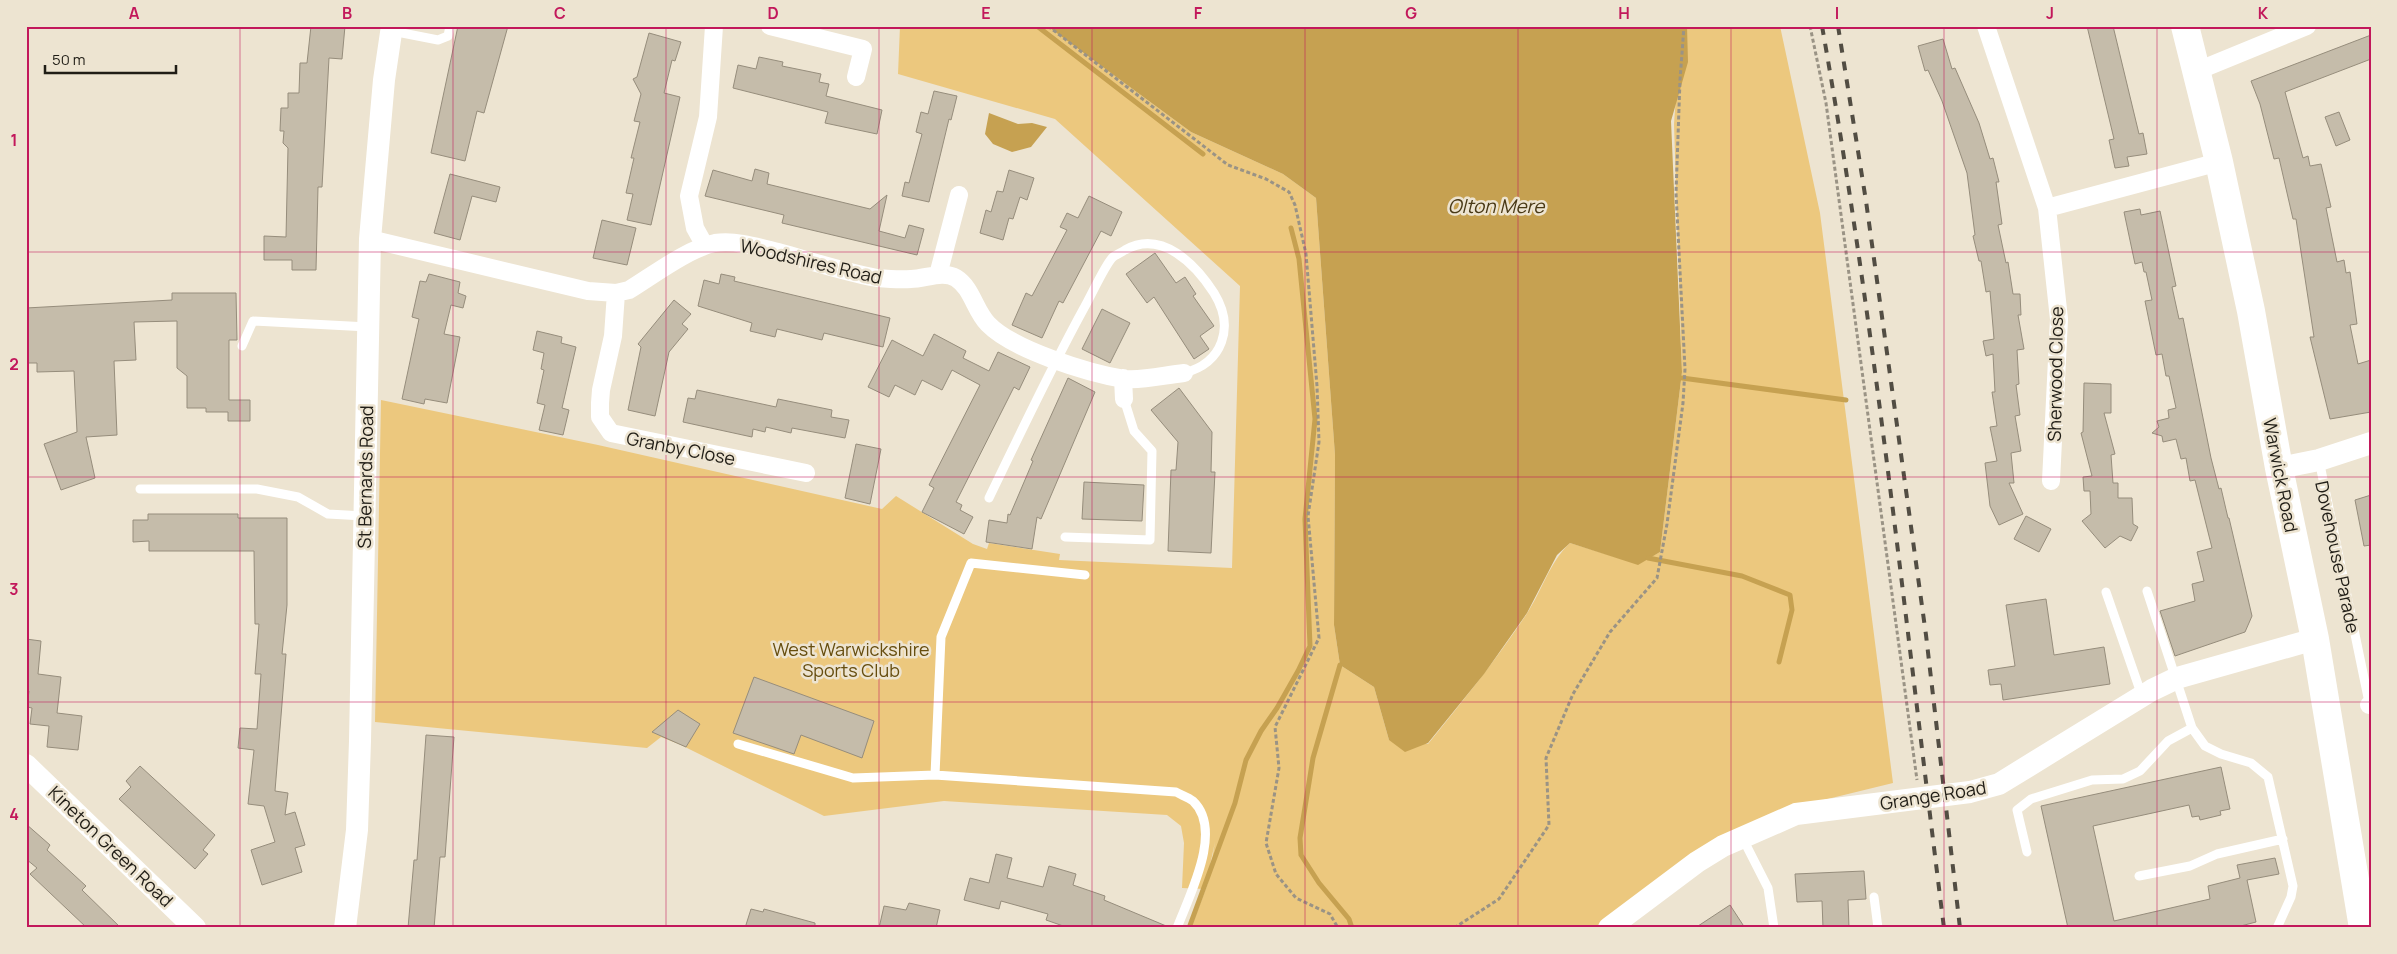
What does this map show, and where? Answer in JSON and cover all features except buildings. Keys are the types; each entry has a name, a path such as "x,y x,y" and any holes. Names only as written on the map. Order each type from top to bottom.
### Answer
{"highway":[{"name":"Warwick Road","path":"2185,26 2219,162 2251,311 2279,468 2315,640 2365,923"}],"street":[{"path":"705,246 695,228 689,196 708,117 714,26"},
{"path":"770,26 863,49 856,77"},
{"name":"Sherwood Close","path":"1986,26 2047,208 2059,319 2051,481"},
{"path":"2197,72 2307,26"},
{"name":"St Bernards Road","path":"345,928 357,830 370,239 384,80 391,28"},
{"path":"2047,208 2219,162"},
{"path":"938,275 959,195"},
{"name":"Woodshires Road","path":"370,239 588,291 616,293 628,290 705,246 729,242 751,245 876,277 913,279 938,275 956,278 967,290 977,310 989,326 1003,338 1055,361 1124,378 1136,379 1184,373"},
{"name":"Granby Close","path":"616,293 613,336 600,403 600,417 611,433 806,473"},
{"path":"1124,378 1124,399"},
{"path":"2279,468 2318,460 2371,443"},
{"name":"Grange Road","path":"1610,928 1697,862 1741,837 1796,814 1970,792 1998,784 2142,696 2177,678 2315,640"},
{"name":"Kineton Green Road","path":"26,766 195,928"}],"lane":[{"path":"391,28 438,40 448,36 450,26"},
{"name":"Woodshires Road","path":"989,498 1055,361 1112,258 1130,248 1142,244 1158,244 1189,261 1217,298 1224,319 1224,336 1220,348 1208,363 1184,373"},
{"path":"242,346 253,321 368,327"},
{"path":"1065,537 1150,540 1152,451 1134,431 1124,399"},
{"name":"Dovehouse Parade","path":"2318,460 2370,707"},
{"path":"140,489 257,489 298,497 328,514 365,516"},
{"path":"935,775 941,637 972,563 1085,575"},
{"path":"2147,591 2192,728 2205,746 2221,754 2251,763 2268,777 2293,886 2291,897 2277,928"},
{"path":"2106,592 2142,696"},
{"path":"2027,852 2017,810 2031,799 2092,780 2123,779 2140,771 2168,740 2192,728"},
{"path":"738,744 854,778 935,775 1176,792 1191,799 1200,809 1205,828 1204,856 1177,928"},
{"path":"1741,837 1768,888 1774,928"},
{"path":"2139,876 2190,866 2217,854 2283,839"},
{"path":"1874,897 1878,928"}],"path":[{"path":"1048,26 1228,165 1266,179 1289,192 1295,205 1306,254 1317,386 1319,442 1308,516 1319,638 1276,727 1279,768 1266,843 1276,874 1296,898 1330,914 1338,928"},
{"path":"1454,928 1499,899 1549,825 1546,758 1573,694 1610,632 1657,578 1667,524 1685,369 1676,193 1684,26"},
{"path":"1810,26 1826,102 1917,783"}],"green space":[{"name":"West Warwickshire Sports Club","path":"900,26 1047,26 1191,132 1283,174 1316,198 1335,455 1334,625 1340,665 1374,687 1389,740 1428,744 1515,632 1532,606 1551,568 1570,543 1638,564 1660,552 1682,372 1674,124 1681,26 1780,26 1820,213 1893,783 1803,805 1702,849 1596,928 1191,928 1208,883 1215,842 1205,889 1182,888 1184,843 1181,826 1167,815 944,801 824,816 681,745 661,737 647,748 375,722 381,400 598,445 882,509 896,496 973,544 987,549 989,543 1060,554 1059,560 1232,568 1240,286 1055,119 898,74"}],"water":[{"name":"Olton Mere","path":"1047,26 1687,26 1688,62 1671,121 1682,372 1660,552 1638,565 1570,543 1557,555 1527,613 1484,674 1428,743 1405,752 1389,740 1374,687 1340,665 1334,625 1335,455 1316,198 1283,174 1191,132"},
{"path":"989,113 1018,124 1032,123 1047,127 1031,147 1012,152 993,144 985,134"}],"waterway":[{"path":"1037,26 1203,154"},
{"path":"1189,928 1235,803 1246,760 1261,731 1277,708 1298,671 1310,646 1305,519 1315,419 1299,259 1291,228"},
{"path":"1682,378 1846,400"},
{"path":"1648,558 1742,576 1790,595 1792,610 1779,662"},
{"path":"1340,665 1313,758 1300,838 1301,855 1319,883 1349,919 1352,928"}],"railway":[{"path":"1822,26 1841,138 1874,363 1944,928"},
{"path":"1838,26 1866,201 1926,635 1960,928"}]}
